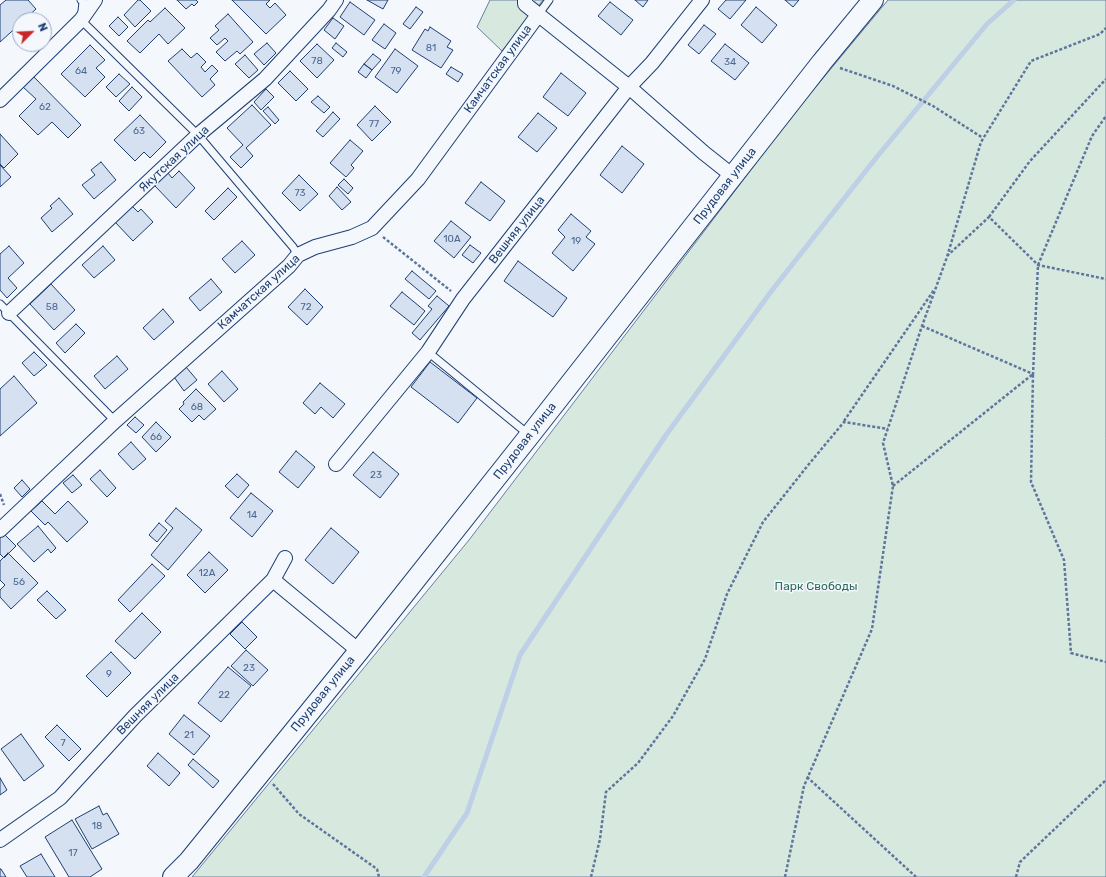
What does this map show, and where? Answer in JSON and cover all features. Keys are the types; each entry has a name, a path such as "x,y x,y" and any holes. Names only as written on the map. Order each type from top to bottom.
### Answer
{"main road":[{"name":"Прудовая улица","path":"173,877 189,861 359,650 530,435 822,62 873,0"}],"street":[{"path":"0,100 81,20 95,0"},
{"name":"Якутская улица","path":"4,309 198,135 265,79 329,10 336,0"},
{"name":"Камчатская улица","path":"0,530 115,421 289,266 298,256 315,247 352,237 372,228 418,179 538,15 525,4 525,0"},
{"name":"Вешняя улица","path":"336,464 428,352 462,300 628,87 652,63 702,0"},
{"path":"538,15 628,87 704,153 733,176"},
{"name":"Вешняя улица","path":"0,840 60,798 135,716 273,580 285,558"},
{"path":"273,580 359,650"}],"lane":[{"path":"81,0 83,2 81,20 198,135 293,247 298,256"},
{"path":"538,15 549,0"},
{"path":"4,309 115,421"},
{"path":"428,352 530,435"}],"path":[{"path":"785,877 807,777 872,629 893,486 884,443 922,326 947,257 981,142 1031,61 1100,34 1106,28"},
{"path":"822,62 893,86 933,106 983,138"},
{"path":"947,257 989,217 1030,162 1106,79"},
{"path":"1106,116 1092,136 1038,265 1031,482 1064,560 1071,653 1106,662"},
{"path":"989,217 1038,265 1106,278"},
{"path":"372,228 462,300"},
{"path":"591,877 600,839 606,792 638,763 673,716 705,659 727,594 763,522 844,422 936,286"},
{"path":"922,326 1034,374"},
{"path":"893,486 1034,374"},
{"path":"844,422 888,429"},
{"path":"261,771 299,814 377,869 379,877"},
{"path":"807,777 916,877"},
{"path":"1016,877 1020,862 1106,780"}],"green space":[{"path":"490,0 543,0 502,51 477,27"},
{"name":"Парк Свободы","path":"888,0 1106,0 1106,877 192,877 469,540 795,112"}],"building":[{"path":"6,0 28,0 36,9 33,12 12,12 12,31 0,42 0,5"},
{"path":"138,0 140,0 151,11 135,27 124,15"},
{"path":"177,0 196,0 198,2 194,6 192,4 186,9"},
{"path":"232,0 270,0 266,4 270,8 275,3 286,15 266,34"},
{"path":"367,0 388,0 383,9"},
{"path":"635,0 648,0 643,7"},
{"path":"726,0 746,0 730,19 718,9"},
{"path":"785,0 799,0 793,7"},
{"path":"350,2 375,20 364,35 340,17"},
{"path":"610,2 633,20 621,35 598,16"},
{"path":"416,7 423,12 410,29 403,24"},
{"path":"756,7 777,25 762,43 741,25"},
{"path":"165,8 185,28 168,44 159,34 140,53 127,41 148,20 150,22"},
{"path":"228,14 253,42 240,54 237,51 225,61 216,52 228,41 225,38 217,45 210,38 219,30 215,26"},
{"path":"118,17 128,27 119,36 109,26"},
{"path":"333,18 344,26 335,39 324,30"},
{"path":"384,24 396,33 385,49 372,40"},
{"path":"704,25 716,34 699,54 688,45"},
{"path":"430,27 451,41 447,47 453,50 441,68 412,50 425,29 428,31"},
{"path":"267,43 276,53 264,65 254,54"},
{"path":"336,43 347,52 343,57 332,48"},
{"path":"317,44 334,60 317,78 300,61"},
{"path":"725,44 749,63 735,80 711,61"},
{"path":"90,45 105,60 96,68 105,77 85,97 61,74"},
{"path":"182,49 191,58 197,53 206,62 201,67 205,72 212,65 218,71 210,79 215,85 202,97 168,61"},
{"path":"395,49 418,66 397,93 375,77"},
{"path":"373,54 381,60 372,70 364,64"},
{"path":"245,55 258,70 249,78 235,64"},
{"path":"364,64 372,70 366,78 358,72"},
{"path":"451,67 463,74 458,82 446,74"},
{"path":"290,71 308,89 296,101 278,83"},
{"path":"561,73 586,93 568,116 543,97"},
{"path":"119,74 130,84 116,97 106,87"},
{"path":"33,76 81,125 68,138 52,122 38,135 19,116 36,99 23,87"},
{"path":"132,87 142,97 129,111 119,101"},
{"path":"266,89 274,97 261,110 254,102"},
{"path":"318,96 330,107 324,113 311,102"},
{"path":"252,105 271,125 246,148 253,156 241,168 230,157 243,145 227,128"},
{"path":"375,106 391,122 372,141 357,125"},
{"path":"268,107 279,120 275,124 263,111"},
{"path":"333,112 340,119 323,137 316,131"},
{"path":"538,113 557,128 537,152 518,137"},
{"path":"140,115 166,142 150,158 144,152 135,161 114,140"},
{"path":"0,134 18,154 4,168 0,164"},
{"path":"350,140 363,151 351,165 354,168 346,177 330,163"},
{"path":"622,146 644,164 622,193 600,175"},
{"path":"101,162 116,180 94,199 82,185 95,175 91,170"},
{"path":"0,165 11,177 0,187"},
{"path":"179,171 195,188 176,208 155,186 168,173 172,178"},
{"path":"299,175 318,194 300,211 282,193"},
{"path":"344,179 353,188 348,194 338,185"},
{"path":"481,182 505,201 490,221 465,203"},
{"path":"337,187 351,202 342,210 329,196"},
{"path":"228,188 237,197 214,220 205,211"},
{"path":"59,198 73,214 52,232 41,218 52,208 50,206"},
{"path":"132,206 138,212 141,209 153,222 133,241 115,222"},
{"path":"571,214 591,231 586,237 595,244 573,271 552,253 565,237 558,230"},
{"path":"451,221 471,237 454,258 434,241"},
{"path":"242,241 255,255 235,273 222,259"},
{"path":"470,245 481,253 473,263 462,255"},
{"path":"9,246 24,263 8,278 17,288 7,298 0,290 0,254"},
{"path":"103,246 115,260 94,278 82,265"},
{"path":"518,261 567,298 553,317 504,281"},
{"path":"412,271 436,291 429,299 405,279"},
{"path":"211,279 222,292 200,311 189,298"},
{"path":"51,284 75,310 54,330 30,304"},
{"path":"305,289 323,307 307,325 288,307"},
{"path":"402,292 425,311 414,325 390,306"},
{"path":"437,296 449,306 420,340 412,333 432,309 428,306"},
{"path":"163,309 174,322 154,340 143,328"},
{"path":"76,324 85,333 65,353 56,343"},
{"path":"34,352 47,365 34,376 22,363"},
{"path":"117,356 128,369 105,389 94,376"},
{"path":"430,362 477,398 458,423 411,387"},
{"path":"186,367 197,380 184,391 174,377"},
{"path":"222,371 238,389 224,402 208,384"},
{"path":"14,376 37,403 0,436 0,389"},
{"path":"320,383 345,404 333,418 321,407 315,414 303,403"},
{"path":"196,389 216,409 204,420 199,415 192,422 179,409 184,404 183,402"},
{"path":"135,417 144,425 136,433 127,425"},
{"path":"156,422 171,437 156,452 142,437"},
{"path":"131,442 146,459 133,470 118,454"},
{"path":"296,451 315,467 298,488 279,472"},
{"path":"373,452 399,474 380,498 353,475"},
{"path":"100,470 116,488 107,497 90,479"},
{"path":"237,474 249,485 238,498 225,486"},
{"path":"73,475 82,485 72,493 63,483"},
{"path":"22,480 30,489 22,497 14,488"},
{"path":"251,493 273,511 252,537 230,518"},
{"path":"42,501 55,514 68,501 88,522 67,542 48,522 45,525 31,511"},
{"path":"176,508 202,530 168,570 151,555 173,528 165,521"},
{"path":"159,523 167,530 157,542 149,535"},
{"path":"38,526 56,548 51,553 48,549 34,562 17,544"},
{"path":"331,528 359,552 333,584 305,560"},
{"path":"4,534 16,546 4,558 0,554 0,537"},
{"path":"209,552 228,570 205,593 187,575"},
{"path":"8,553 38,583 11,609 0,597 0,590 5,585 0,580 0,561"},
{"path":"152,564 165,576 130,612 118,600"},
{"path":"47,591 66,610 56,619 37,600"},
{"path":"142,613 161,632 135,659 115,641"},
{"path":"242,622 257,637 245,649 230,634"},
{"path":"246,650 268,670 253,686 231,666"},
{"path":"111,652 131,673 107,697 86,676"},
{"path":"228,667 251,686 221,722 198,703"},
{"path":"184,715 210,736 194,755 169,734"},
{"path":"57,725 81,749 69,761 45,737"},
{"path":"21,734 44,766 24,781 1,749"},
{"path":"158,753 180,773 169,786 147,766"},
{"path":"193,759 219,781 213,788 188,765"},
{"path":"0,778 7,790 0,795"},
{"path":"99,806 103,815 107,813 119,834 92,849 75,819"},
{"path":"72,820 102,869 90,877 69,877 45,837"},
{"path":"41,854 55,877 27,877 20,866"},
{"path":"1,869 6,877 0,877"}],"waterway":[{"path":"424,877 467,813 520,655 666,435 773,289 876,158 987,24 1014,0"}]}
